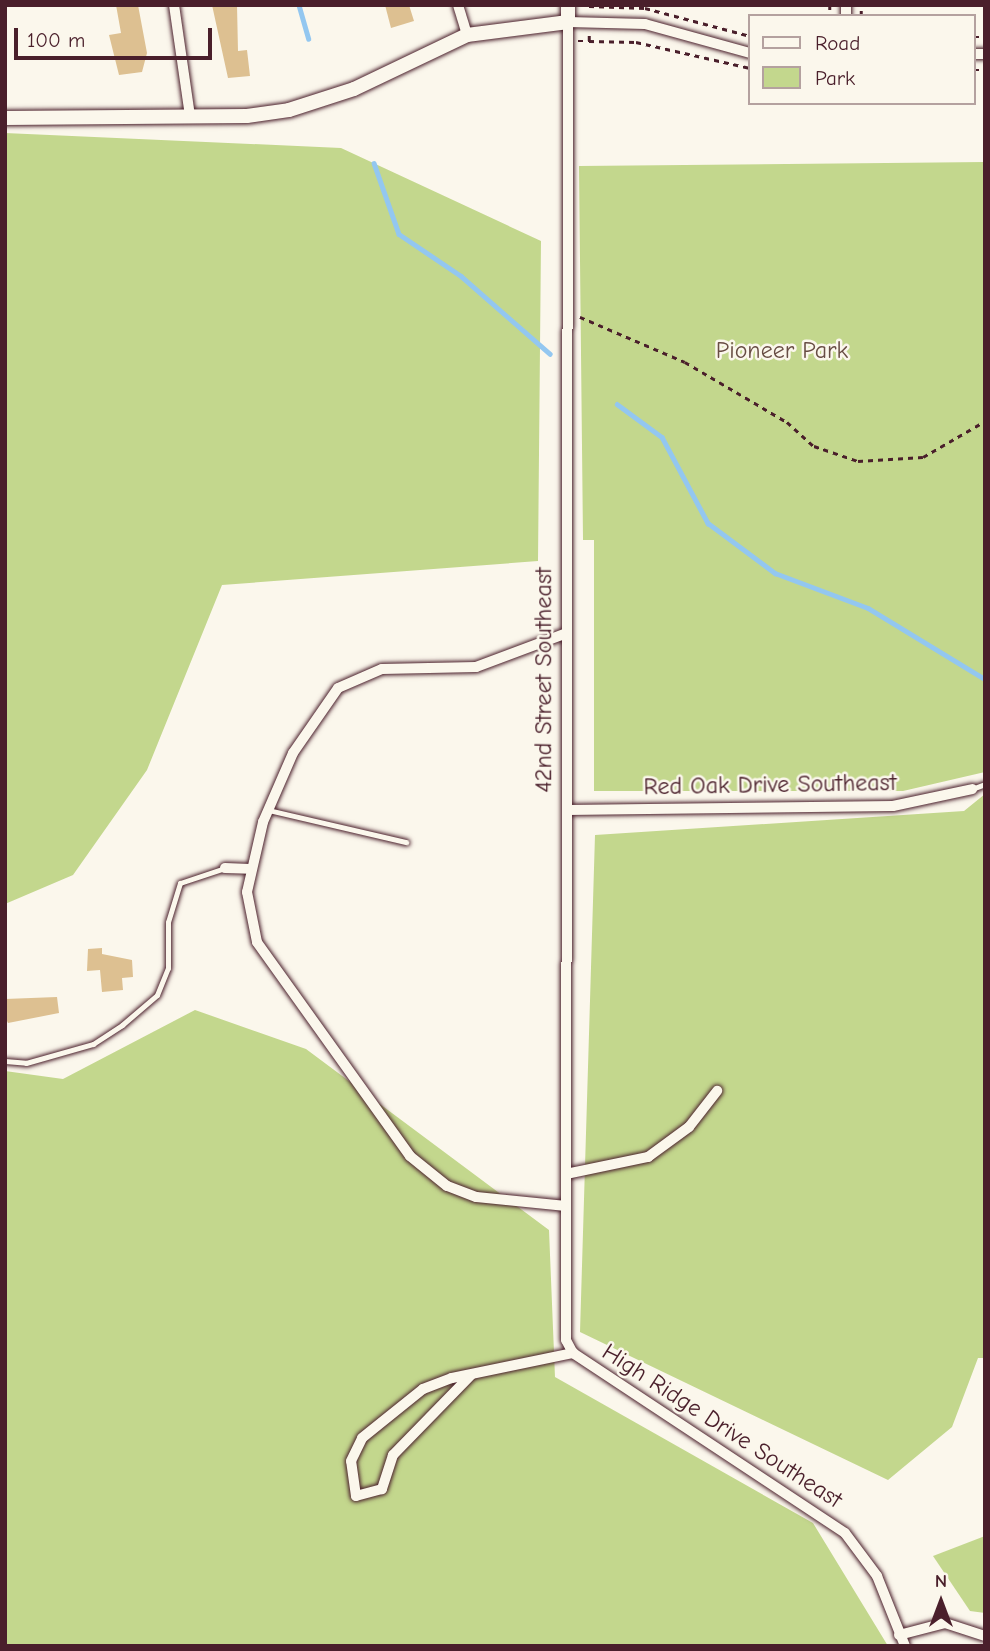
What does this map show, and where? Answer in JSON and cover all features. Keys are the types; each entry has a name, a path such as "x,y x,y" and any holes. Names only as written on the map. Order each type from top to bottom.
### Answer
{"street":[{"path":"174,5 190,116"},
{"path":"458,5 467,35"},
{"name":"42nd Street Southeast","path":"568,5 566,1340 573,1353"},
{"path":"5,118 247,116 326,100 467,35 568,22 645,24 748,52"},
{"path":"566,1206 476,1197 447,1186 410,1156 257,942 249,918 250,869 268,810 324,705 356,677 382,669 476,667 567,633"},
{"name":"Red Oak Drive Southeast","path":"567,810 893,806 972,789"},
{"path":"225,868 250,869"},
{"path":"566,1174 648,1157 689,1127 717,1091"},
{"path":"471,1375 393,1455 382,1489 356,1496 351,1461 362,1438 423,1389 471,1375 573,1353"},
{"name":"High Ridge Drive Southeast","path":"573,1353 825,1516 867,1559 905,1646"},
{"path":"899,1634 945,1623 985,1636"}],"lane":[{"path":"972,789 985,784"},
{"path":"268,810 406,842"},
{"path":"5,1061 26,1063 93,1044 122,1025 157,995 168,968 168,922 180,883 225,868"}],"path":[{"path":"580,6 658,10 748,35"},
{"path":"589,6 589,12"},
{"path":"589,32 589,41"},
{"path":"578,41 636,42 748,68"},
{"path":"567,311 685,362 787,422 814,446 858,461 923,457 985,421"}],"green space":[{"path":"5,133 341,148 541,241 538,561 222,585 147,770 73,875 5,904"},
{"name":"Pioneer Park","path":"985,162 985,772 903,791 594,791 594,540 583,540 579,166"},
{"path":"985,794 985,1358 978,1358 952,1427 888,1480 580,1332 595,835 964,811"},
{"path":"195,1010 306,1049 549,1230 555,1377 813,1523 888,1646 5,1646 5,1071 63,1079"},
{"path":"985,1536 985,1613 970,1611 933,1556"}],"building":[{"path":"116,5 138,5 147,53 142,72 119,75 109,35 121,33"},
{"path":"212,5 237,5 238,51 247,50 250,76 228,78"},
{"path":"385,5 409,5 414,21 391,28"},
{"path":"102,948 102,954 132,960 133,977 122,978 123,990 102,992 100,970 87,971 88,949"},
{"path":"57,997 59,1013 8,1023 5,1017 5,999"}],"waterway":[{"path":"299,5 309,39"},
{"path":"374,163 399,234 461,276 550,354"},
{"path":"617,404 662,437 708,523 775,573 868,608 985,679"}]}
